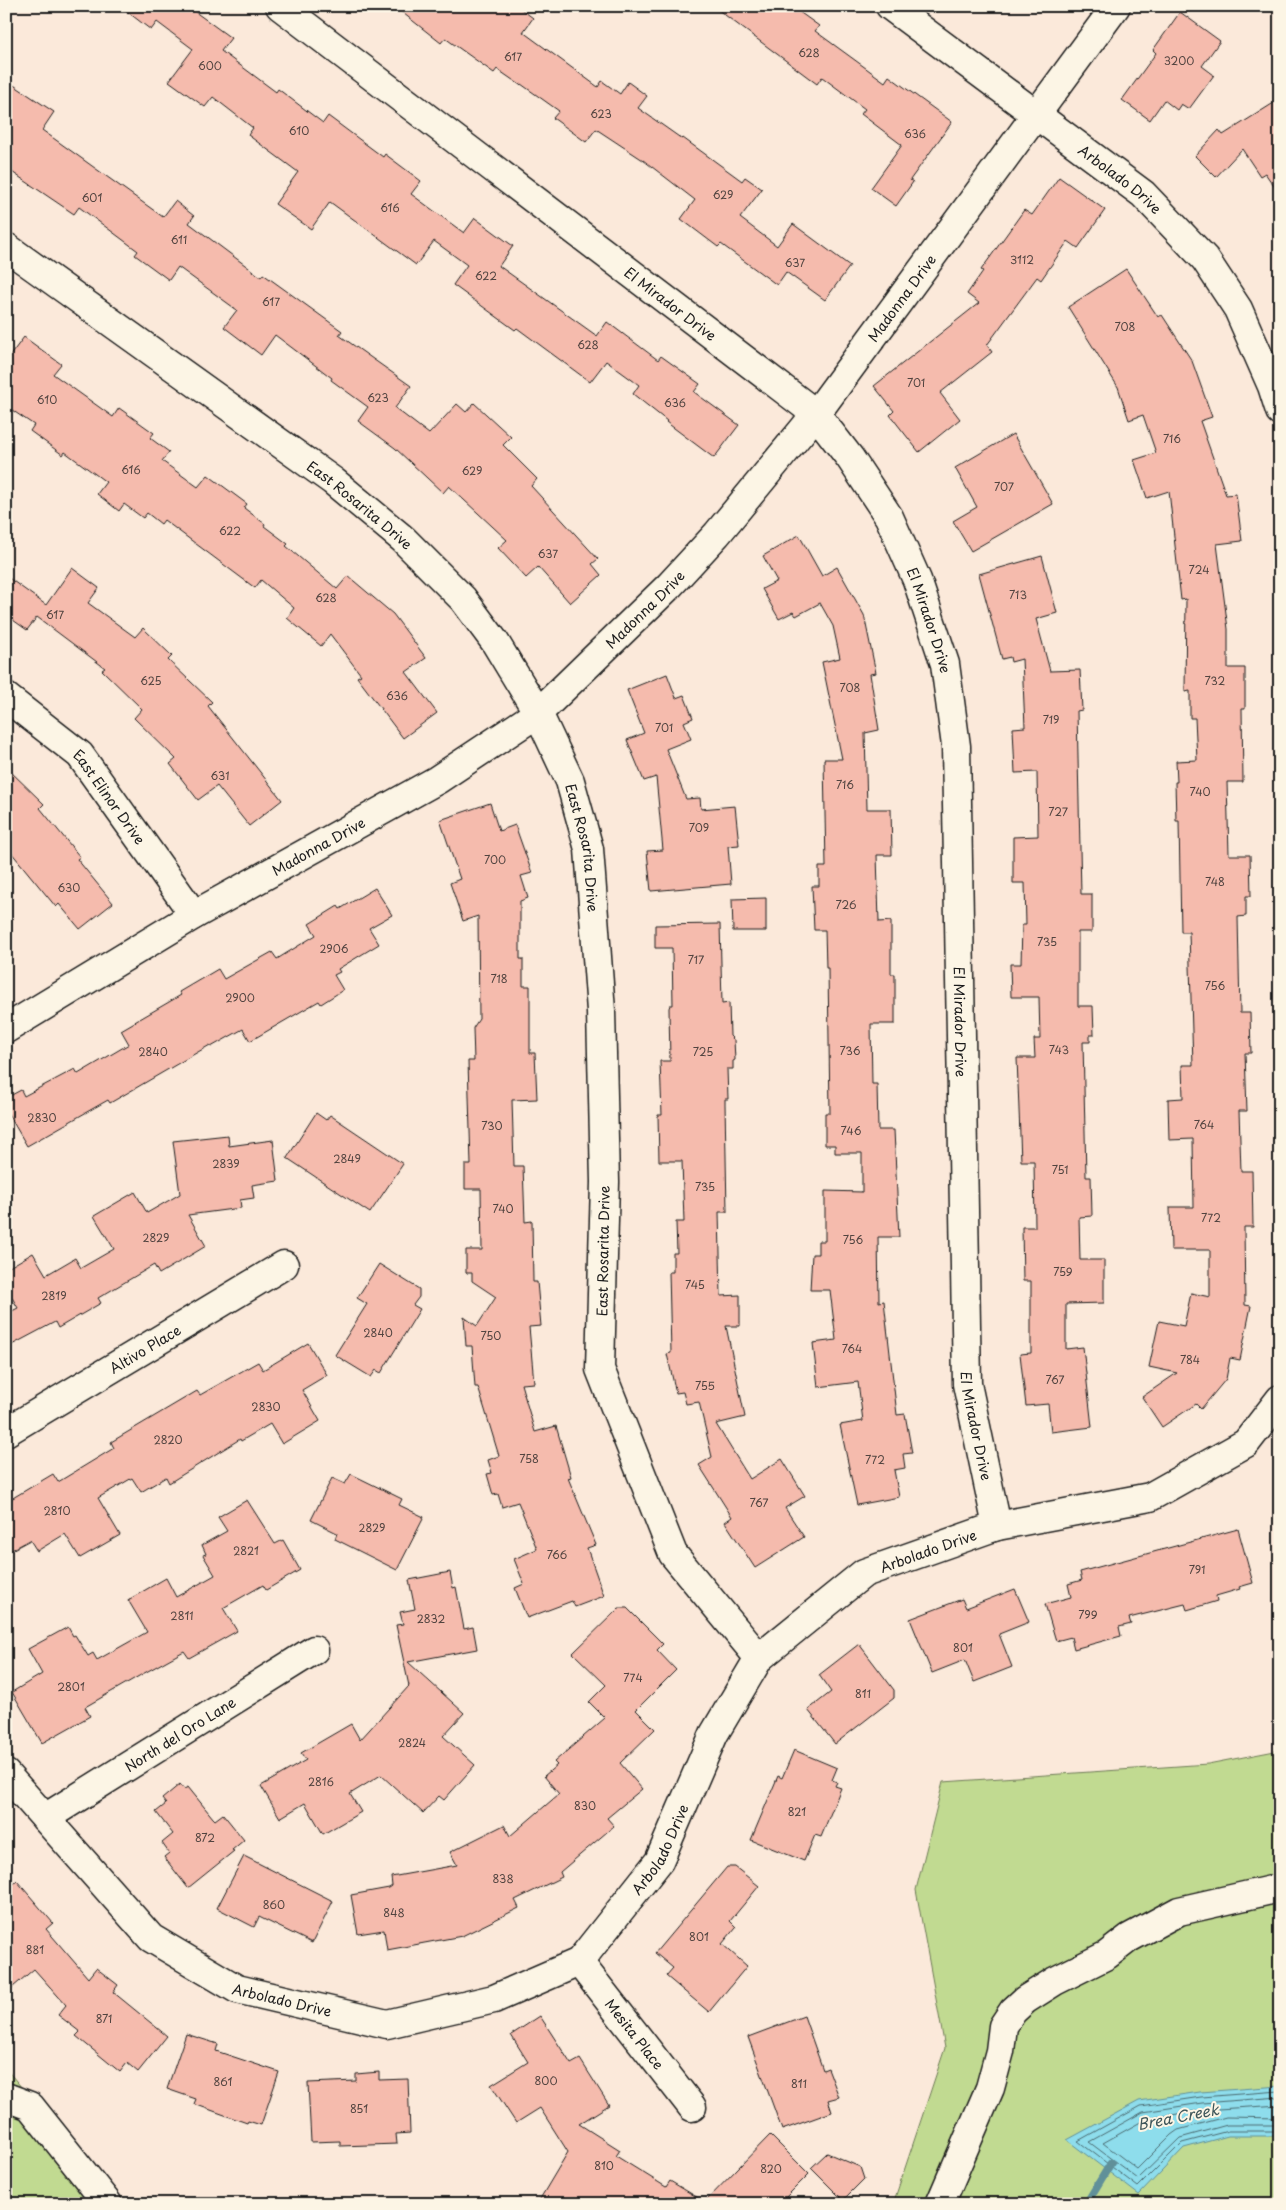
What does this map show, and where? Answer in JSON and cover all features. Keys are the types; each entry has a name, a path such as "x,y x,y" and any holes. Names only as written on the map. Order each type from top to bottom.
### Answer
{"street":[{"name":"El Mirador Drive","path":"280,6 816,414 850,458 889,517 917,580 945,664 956,746 967,1384 997,1526"},
{"name":"Arbolado Drive","path":"890,6 1144,194 1205,259 1238,310 1272,386 1280,411"},
{"name":"Madonna Drive","path":"6,1029 194,915 437,780 538,713 675,580 717,534 816,414 1116,6"},
{"name":"East Rosarita Drive","path":"6,247 333,481 403,539 463,599 495,642 538,713 570,782 589,849 601,1011 605,1182 600,1369 673,1554 758,1658"},
{"name":"East Elinor Drive","path":"6,697 80,754 194,915"},
{"name":"Altivo Place","path":"6,1432 284,1265"},
{"name":"Arbolado Drive","path":"6,1774 151,1938 237,1990 387,2024 494,1999 579,1962 659,1861 714,1734 758,1658 864,1573 997,1526 1150,1497 1246,1443 1280,1398"},
{"name":"North del Oro Lane","path":"45,1818 314,1650"},
{"path":"940,2204 990,2088 1000,2050 1003,2026 1025,2000 1055,1981 1107,1955 1129,1938 1179,1911 1280,1888"},
{"name":"Mesita Place","path":"579,1962 692,2107"},
{"path":"6,2097 30,2106 108,2204"}],"green space":[{"path":"1280,1750 1280,2204 893,2204 945,2048 916,1890 943,1782 1208,1764"},
{"path":"6,2069 120,2204 6,2204"}],"water":[{"path":"1280,2086 1280,2136 1228,2136 1184,2148 1139,2195 1067,2140 1139,2101 1200,2092"}],"building":[{"path":"120,6 187,6 231,38 221,51 276,92 278,89 323,123 328,116 383,157 385,154 421,181 411,194 464,233 475,218 513,246 499,266 597,336 607,322 658,360 661,356 700,384 694,392 739,425 714,458 666,422 633,394 639,385 606,361 590,382 517,328 515,330 453,285 467,265 434,241 416,265 330,202 311,229 275,204 298,172 248,135 253,128 213,97 205,107 169,81 193,49 157,22 151,30"},
{"path":"394,6 517,6 533,18 523,32 598,87 602,81 620,94 628,82 647,96 638,108 742,181 745,177 762,189 740,218 777,246 793,224 850,266 825,300 786,272 777,285 721,244 718,247 681,219 695,200 643,160 596,129 586,142 553,118 559,111 521,84 497,69 494,73 445,38 441,43"},
{"path":"713,6 791,6 819,26 815,31 885,82 889,76 952,122 910,180 913,182 896,206 871,188 902,145 861,114 865,109 822,77 817,84"},
{"path":"1180,12 1220,41 1202,66 1214,75 1189,109 1181,104 1177,110 1164,100 1150,120 1122,100 1156,53 1153,50"},
{"path":"6,80 54,112 42,130 163,217 175,201 194,216 189,223 261,277 263,274 342,331 339,335 411,386 395,408 429,434 457,404 466,412 474,403 511,437 503,445 537,479 531,486 598,559 592,564 601,575 570,603 538,567 526,578 498,548 507,540 449,486 443,493 395,448 358,421 368,407 331,380 332,378 275,335 261,355 224,327 237,310 178,267 169,280 135,255 138,251 79,207 74,214 6,168"},
{"path":"1280,99 1280,195 1265,173 1260,176 1242,149 1216,177 1195,156 1219,130 1223,135"},
{"path":"1059,177 1105,210 1078,248 1068,241 1041,280 1037,277 987,345 992,352 940,393 960,419 919,452 890,415 894,411 874,386 979,303 967,294 983,271 981,270 1024,210 1032,215"},
{"path":"1126,269 1158,317 1162,315 1192,361 1212,417 1200,421 1226,495 1236,494 1242,541 1217,544 1228,629 1228,668 1245,668 1245,709 1242,709 1243,782 1227,782 1229,855 1250,855 1251,896 1246,896 1246,916 1238,917 1240,1013 1250,1013 1251,1053 1245,1053 1247,1111 1239,1111 1241,1171 1252,1171 1253,1227 1244,1227 1245,1305 1251,1306 1240,1360 1230,1358 1226,1379 1201,1409 1196,1404 1162,1427 1142,1397 1177,1373 1149,1367 1159,1321 1184,1326 1191,1293 1210,1297 1210,1250 1171,1250 1170,1207 1194,1207 1193,1139 1169,1140 1168,1099 1183,1098 1182,1065 1193,1065 1189,932 1181,932 1179,821 1176,821 1175,782 1177,782 1176,761 1197,760 1195,718 1190,718 1190,691 1185,692 1186,599 1181,600 1169,491 1147,498 1134,460 1156,453 1143,415 1129,420 1118,387 1068,307"},
{"path":"24,337 61,364 53,374 113,417 119,408 154,433 150,438 169,452 162,461 198,487 208,475 247,504 244,508 288,544 286,546 337,589 348,576 393,614 426,658 406,672 437,713 403,738 357,677 361,675 330,634 321,646 287,618 294,608 261,580 255,588 164,520 161,524 147,513 143,518 124,504 119,511 97,494 106,482 65,452 63,455 30,431 34,425 6,406 6,361"},
{"path":"1013,434 1053,504 971,551 953,521 977,507 955,468"},
{"path":"799,535 822,576 837,567 864,615 876,673 870,674 879,730 865,733 867,809 891,809 892,855 877,855 879,922 891,921 891,974 895,974 895,1024 871,1024 872,1084 877,1084 878,1130 894,1130 899,1237 878,1237 879,1302 884,1301 897,1415 905,1414 912,1453 903,1454 905,1468 894,1470 899,1497 857,1505 840,1425 863,1421 858,1382 818,1387 813,1343 836,1340 830,1290 810,1290 812,1254 818,1254 818,1241 825,1241 825,1191 862,1192 862,1153 835,1153 835,1145 825,1145 825,1113 830,1113 828,968 826,968 825,930 814,930 812,886 819,886 819,867 826,867 824,759 842,759 822,662 840,658 833,626 820,603 796,616 793,612 779,619 762,589 777,581 763,556"},
{"path":"1042,556 1057,613 1036,619 1050,671 1080,670 1082,710 1077,711 1081,894 1092,894 1092,932 1078,932 1078,1006 1093,1006 1094,1035 1090,1035 1090,1042 1083,1042 1086,1177 1091,1177 1092,1216 1079,1217 1080,1260 1104,1260 1104,1303 1066,1304 1066,1349 1083,1347 1092,1427 1051,1432 1048,1404 1026,1406 1020,1354 1031,1353 1031,1281 1023,1281 1022,1227 1035,1227 1034,1161 1021,1161 1017,1058 1035,1058 1034,1039 1040,1039 1039,997 1011,997 1010,964 1021,964 1022,925 1026,925 1025,883 1013,883 1013,837 1038,836 1037,772 1015,773 1013,728 1025,727 1022,659 1011,662 1010,657 1002,659 979,574"},
{"path":"72,568 99,588 88,603 135,637 143,628 172,656 168,660 212,702 208,706 282,800 249,826 217,786 198,800 170,764 176,759 134,718 142,709 102,670 105,668 37,617 27,630 6,615 6,576 46,605"},
{"path":"667,674 676,698 684,695 693,718 684,722 691,739 666,749 686,799 700,798 701,809 735,806 739,845 728,846 731,884 651,891 647,851 663,850 656,777 644,781 627,740 644,733 627,690"},
{"path":"6,767 44,804 40,808 80,857 77,859 113,903 80,929 59,904 56,907 6,846"},
{"path":"490,803 499,831 515,825 532,873 521,876 528,898 520,901 520,959 523,959 523,986 530,986 530,1053 535,1053 537,1099 512,1100 514,1166 523,1166 525,1222 532,1221 533,1282 537,1282 541,1326 529,1327 534,1383 521,1384 535,1432 556,1426 571,1477 568,1478 596,1545 587,1548 604,1596 575,1607 572,1601 527,1618 515,1588 524,1584 514,1559 537,1549 518,1502 502,1507 498,1494 493,1495 487,1474 492,1473 488,1460 499,1456 478,1387 475,1387 472,1346 466,1346 464,1317 477,1326 496,1297 472,1281 472,1273 466,1273 466,1250 482,1250 481,1189 465,1189 465,1165 471,1165 468,1061 474,1061 473,1028 479,1019 478,916 463,921 450,883 460,879 440,820"},
{"path":"375,888 392,915 369,928 379,944 338,969 340,972 334,975 343,990 321,1004 319,1001 250,1041 243,1029 211,1047 210,1045 110,1103 108,1100 27,1146 6,1110 6,1098 21,1090 24,1096 75,1069 78,1074 129,1044 121,1030 181,995 179,992 218,969 224,979 272,952 277,959 316,935 309,924 338,906 340,909"},
{"path":"766,898 766,931 733,931 732,899"},
{"path":"720,924 722,1004 729,1003 730,1036 734,1040 735,1060 733,1061 733,1069 727,1069 728,1099 725,1099 727,1212 719,1212 721,1296 740,1295 740,1326 726,1326 745,1417 716,1424 750,1479 782,1459 805,1496 785,1508 804,1537 755,1568 725,1522 732,1517 699,1465 712,1457 699,1402 686,1404 683,1392 676,1393 667,1354 671,1353 669,1272 673,1272 673,1253 677,1253 676,1222 684,1222 682,1161 659,1161 658,1115 662,1115 660,1061 670,1061 669,1008 670,1005 673,1005 672,948 655,948 655,925"},
{"path":"316,1113 326,1120 330,1115 403,1164 370,1213 287,1158"},
{"path":"228,1135 229,1146 273,1140 278,1181 252,1185 254,1198 240,1200 241,1208 188,1215 206,1246 159,1274 154,1265 98,1298 101,1303 58,1328 55,1322 6,1348 6,1314 18,1308 6,1287 6,1269 33,1253 46,1275 75,1258 81,1268 114,1249 94,1216 135,1192 147,1213 180,1194 173,1141"},
{"path":"379,1264 419,1289 419,1297 413,1305 420,1309 381,1373 376,1370 371,1377 335,1355 367,1304 357,1298"},
{"path":"308,1343 327,1375 302,1390 320,1421 282,1444 270,1424 241,1441 240,1439 169,1483 166,1477 141,1492 132,1478 98,1498 120,1535 80,1558 65,1534 37,1551 30,1540 6,1553 6,1502 53,1474 58,1482 114,1448 111,1442 197,1391 200,1395 258,1362 263,1370"},
{"path":"351,1474 402,1499 399,1505 424,1517 397,1570 335,1539 337,1533 311,1520 332,1478 345,1484"},
{"path":"247,1500 275,1544 283,1540 300,1570 266,1590 263,1585 223,1608 237,1631 189,1658 184,1651 85,1707 90,1716 42,1743 12,1692 42,1674 28,1649 68,1627 88,1656 93,1653 97,1660 147,1632 128,1600 166,1578 176,1597 215,1575 203,1555 206,1554 202,1545 227,1531 218,1517"},
{"path":"1238,1529 1253,1583 1216,1596 1217,1601 1187,1610 1185,1604 1129,1618 1131,1624 1119,1627 1121,1636 1074,1649 1071,1637 1056,1641 1045,1604 1071,1597 1068,1584 1082,1580 1080,1572"},
{"path":"450,1572 453,1588 456,1587 464,1629 473,1627 477,1649 408,1662 464,1713 443,1736 475,1765 444,1800 439,1796 423,1813 381,1775 350,1794 361,1812 323,1834 305,1803 280,1818 261,1786 306,1760 301,1753 351,1724 360,1740 409,1686 396,1625 403,1624 400,1612 415,1609 409,1580"},
{"path":"1015,1589 1029,1622 999,1634 1012,1667 974,1682 965,1660 932,1673 910,1619 962,1599 966,1608"},
{"path":"619,1608 627,1608 663,1644 657,1650 676,1670 636,1710 655,1729 620,1763 642,1789 607,1818 614,1826 560,1872 562,1877 515,1900 519,1908 462,1936 387,1950 384,1930 358,1934 351,1895 389,1888 392,1886 391,1877 457,1865 450,1852 504,1825 510,1836 559,1794 544,1776 557,1765 554,1762 605,1718 589,1702 606,1685 573,1653"},
{"path":"859,1644 894,1690 894,1698 835,1744 808,1710 831,1692 819,1675"},
{"path":"794,1750 837,1768 832,1780 837,1782 835,1786 841,1788 821,1837 815,1835 804,1861 751,1840 778,1776 782,1778"},
{"path":"180,1784 184,1789 188,1787 215,1820 223,1814 244,1840 232,1850 234,1851 188,1888 164,1857 169,1853 162,1843 173,1834 156,1812 166,1804 162,1799"},
{"path":"244,1856 333,1901 312,1943 259,1917 254,1927 217,1908"},
{"path":"727,1867 735,1867 759,1886 730,1921 736,1927 722,1944 747,1966 709,2012 666,1976 673,1968 655,1953"},
{"path":"17,1881 53,1923 46,1929 88,1978 96,1968 118,1985 113,1992 167,2036 138,2072 127,2063 120,2072 76,2036 80,2032 58,2015 66,2005 34,1969 6,1993 6,1890"},
{"path":"540,2016 571,2064 580,2059 609,2105 579,2124 620,2150 616,2156 666,2187 670,2181 705,2202 770,2135 809,2174 779,2204 537,2204 568,2152 540,2108 516,2123 491,2085 528,2062 511,2035"},
{"path":"804,2016 823,2070 828,2068 839,2097 828,2100 832,2112 782,2130 748,2037"},
{"path":"186,2034 218,2044 216,2051 279,2072 261,2125 248,2121 247,2123 194,2104 196,2099 167,2089"},
{"path":"379,2072 379,2080 408,2079 410,2133 396,2134 397,2144 340,2146 340,2141 311,2142 308,2083 356,2081 356,2074"},
{"path":"827,2153 860,2167 864,2179 843,2200 811,2168"}],"waterway":[{"name":"Brea Creek","path":"1086,2204 1111,2163"}]}
